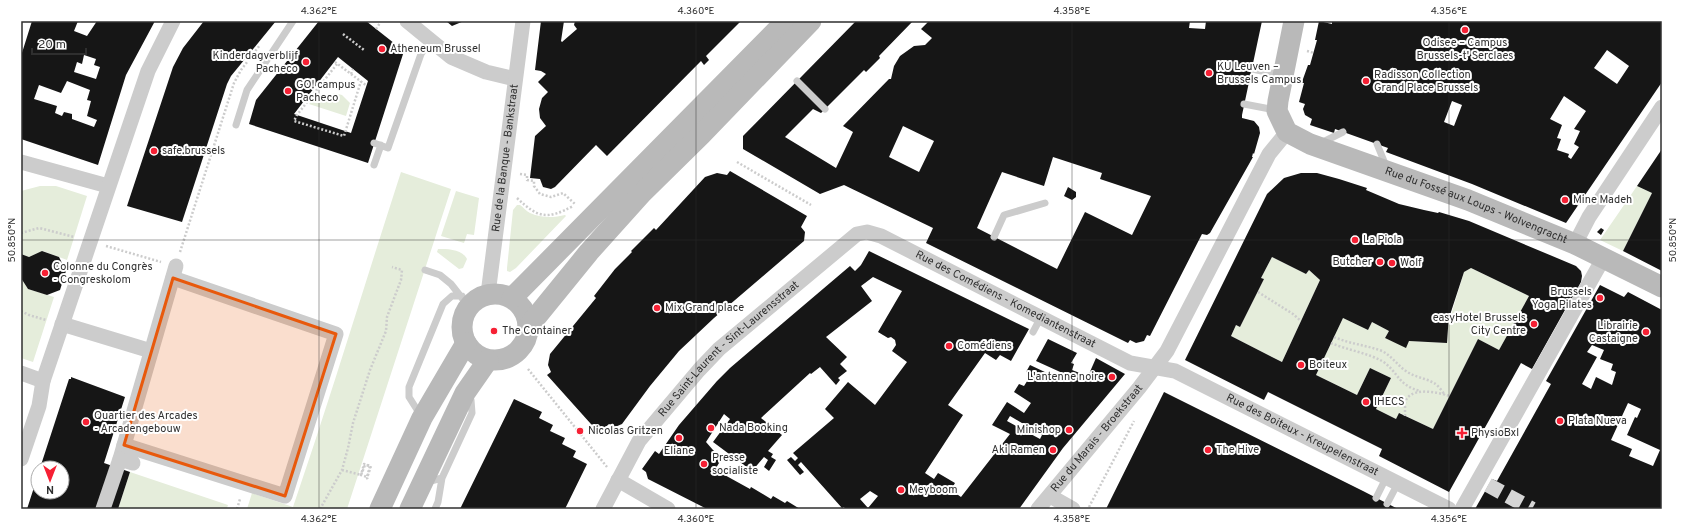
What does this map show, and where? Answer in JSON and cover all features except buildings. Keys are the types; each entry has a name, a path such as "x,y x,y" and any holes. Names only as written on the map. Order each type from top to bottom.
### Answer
{"street":[{"path":"21,459 39,406 43,381 108,186 148,71 173,21"},
{"path":"407,21 451,57 486,72 515,79"},
{"name":"Rue de la Banque - Bankstraat","path":"488,294 523,21"},
{"path":"512,298 786,21"},
{"path":"528,327 589,252 642,192 702,134 811,21"},
{"path":"1286,132 1278,111 1278,100 1294,21"},
{"path":"1575,244 1589,217 1660,114"},
{"name":"Rue du Fossé aux Loups - Wolvengracht","path":"1286,132 1316,146 1468,200 1575,244 1662,287"},
{"name":"Rue du Marais - Broekstraat","path":"1038,509 1167,351 1269,154 1286,132"},
{"path":"21,162 108,186"},
{"name":"Rue des Comédiens - Komediantenstraat","path":"857,234 867,232 881,236 1130,363 1154,368"},
{"name":"Rue Saint-Laurent - Sint-Laurensstraat","path":"603,509 639,441 699,370 719,349 857,234"},
{"path":"1462,509 1604,257"},
{"path":"103,509 125,456 151,351 174,272 336,334 285,496 125,456"},
{"path":"488,294 501,294 512,298 524,311 528,327 525,341 516,353 508,358 488,360 472,351 462,334 465,301 477,299 488,294"},
{"path":"62,324 151,351"},
{"path":"380,509 422,418 466,343"},
{"path":"410,509 433,480 465,394 488,360"},
{"name":"Rue des Boiteux - Kreupelenstraat","path":"1154,368 1175,371 1449,509"},
{"path":"21,373 43,381"},
{"path":"618,480 668,509"},
{"path":"1050,496 1073,509"}],"lane":[{"path":"236,125 246,90 293,21"},
{"path":"374,165 378,144 388,148 421,54 430,40"},
{"path":"1252,69 1283,75"},
{"path":"797,82 825,110"},
{"path":"1244,104 1278,111"},
{"path":"1316,146 1343,132"},
{"path":"1377,144 1388,172"},
{"path":"994,237 1004,215 1045,203"},
{"path":"425,270 440,275 451,284 465,301"},
{"path":"422,418 409,397 409,387 443,304 452,296 465,301"},
{"path":"1033,332 1041,317"},
{"path":"433,480 438,502 435,509"},
{"path":"1376,498 1392,481"},
{"path":"1387,504 1392,481"}],"path":[{"path":"376,29 380,23"},
{"path":"343,34 364,50"},
{"path":"174,272 234,83 241,70 264,39"},
{"path":"361,82 344,136 294,121 336,63 367,86"},
{"path":"350,74 353,69"},
{"path":"737,162 811,205"},
{"path":"517,198 531,211 539,214 549,215 560,213 574,205 563,193 551,197 540,194 534,186 534,181 527,180 528,175 520,174"},
{"path":"21,233 39,228 158,261"},
{"path":"320,509 342,470 353,423 370,370 386,331 387,317 401,280 402,270 392,267"},
{"path":"1258,292 1293,314 1301,321"},
{"path":"21,311 29,316 62,324"},
{"path":"1334,337 1346,343 1368,346 1382,352 1394,360 1404,370 1417,377 1435,383 1445,395"},
{"path":"1331,343 1376,357 1391,368 1403,384 1420,391 1449,396"},
{"path":"528,369 607,467"},
{"path":"1405,416 1405,402 1410,395 1420,391"},
{"path":"1089,508 1135,419"},
{"path":"342,470 361,475 365,465 370,466 367,477 361,475 364,464 370,466 366,479 368,480"},
{"path":"235,497 240,498 237,509"}],"highlighted area":[{"path":"173,278 336,334 285,496 124,445"}],"green space":[{"path":"334,93 342,95 350,103 346,116 309,104 318,94 329,97"},
{"path":"401,172 451,189 347,509 247,509 252,493 293,507"},
{"path":"40,186 56,186 87,196 67,260 43,251 29,257 21,254 21,191"},
{"path":"1637,186 1652,193 1623,251 1600,240"},
{"path":"456,191 479,198 474,235 467,234 464,243 441,236"},
{"path":"517,205 520,205 529,212 538,216 566,216 516,268 510,272 507,271 507,268 513,210"},
{"path":"438,249 454,250 462,253 467,259 463,268 459,269 437,252"},
{"path":"1272,257 1306,274 1309,270 1320,280 1282,362 1231,336 1236,325 1240,327 1264,279 1261,278"},
{"path":"1471,268 1529,296 1499,350 1478,339 1433,429 1400,413 1396,419 1376,409 1391,378 1370,368 1357,395 1316,375 1343,318 1368,330 1372,322 1389,331 1385,338 1406,347 1409,341 1447,343 1449,314 1451,315 1464,272"},
{"path":"21,278 28,289 54,297 33,362 21,358"},
{"path":"130,472 228,505 227,508 231,509 118,509"}],"tunnel":[{"path":"1488,485 1532,509"}],"place":[{"name":"Odisee – Campus Brussels-t' Serclaes","path":"1465,30"},
{"name":"Atheneum Brussel","path":"382,49"},
{"name":"Kinderdagverblijf Pacheco","path":"306,62"},
{"name":"KU Leuven – Brussels Campus","path":"1209,73"},
{"name":"Radisson Collection Grand Place Brussels","path":"1366,81"},
{"name":"GO! campus Pacheco","path":"288,91"},
{"name":"safe.brussels","path":"154,151"},
{"name":"Mine Madeh","path":"1565,200"},
{"name":"La Piola","path":"1355,240"},
{"name":"Butcher","path":"1380,262"},
{"name":"Wolf","path":"1392,263"},
{"name":"Colonne du Congrès - Congreskolom","path":"45,273"},
{"name":"Brussels Yoga Pilates","path":"1600,298"},
{"name":"Mix Grand place","path":"657,308"},
{"name":"easyHotel Brussels City Centre","path":"1534,324"},
{"name":"The Container","path":"494,331"},
{"name":"Librairie Castaigne","path":"1646,332"},
{"name":"Comédiens","path":"949,346"},
{"name":"Boiteux","path":"1301,365"},
{"name":"L'antenne noire","path":"1112,377"},
{"name":"IHECS","path":"1366,402"},
{"name":"Plata Nueva","path":"1560,421"},
{"name":"Quartier des Arcades - Arcadengebouw","path":"86,422"},
{"name":"Nada Booking","path":"711,428"},
{"name":"Minishop","path":"1069,430"},
{"name":"Nicolas Gritzen","path":"580,431"},
{"name":"PhysioBxl","path":"1462,433"},
{"name":"Eliane","path":"679,438"},
{"name":"Aki Ramen","path":"1053,450"},
{"name":"The Hive","path":"1208,450"},
{"name":"Presse socialiste","path":"704,464"},
{"name":"Meyboom","path":"901,490"}]}
